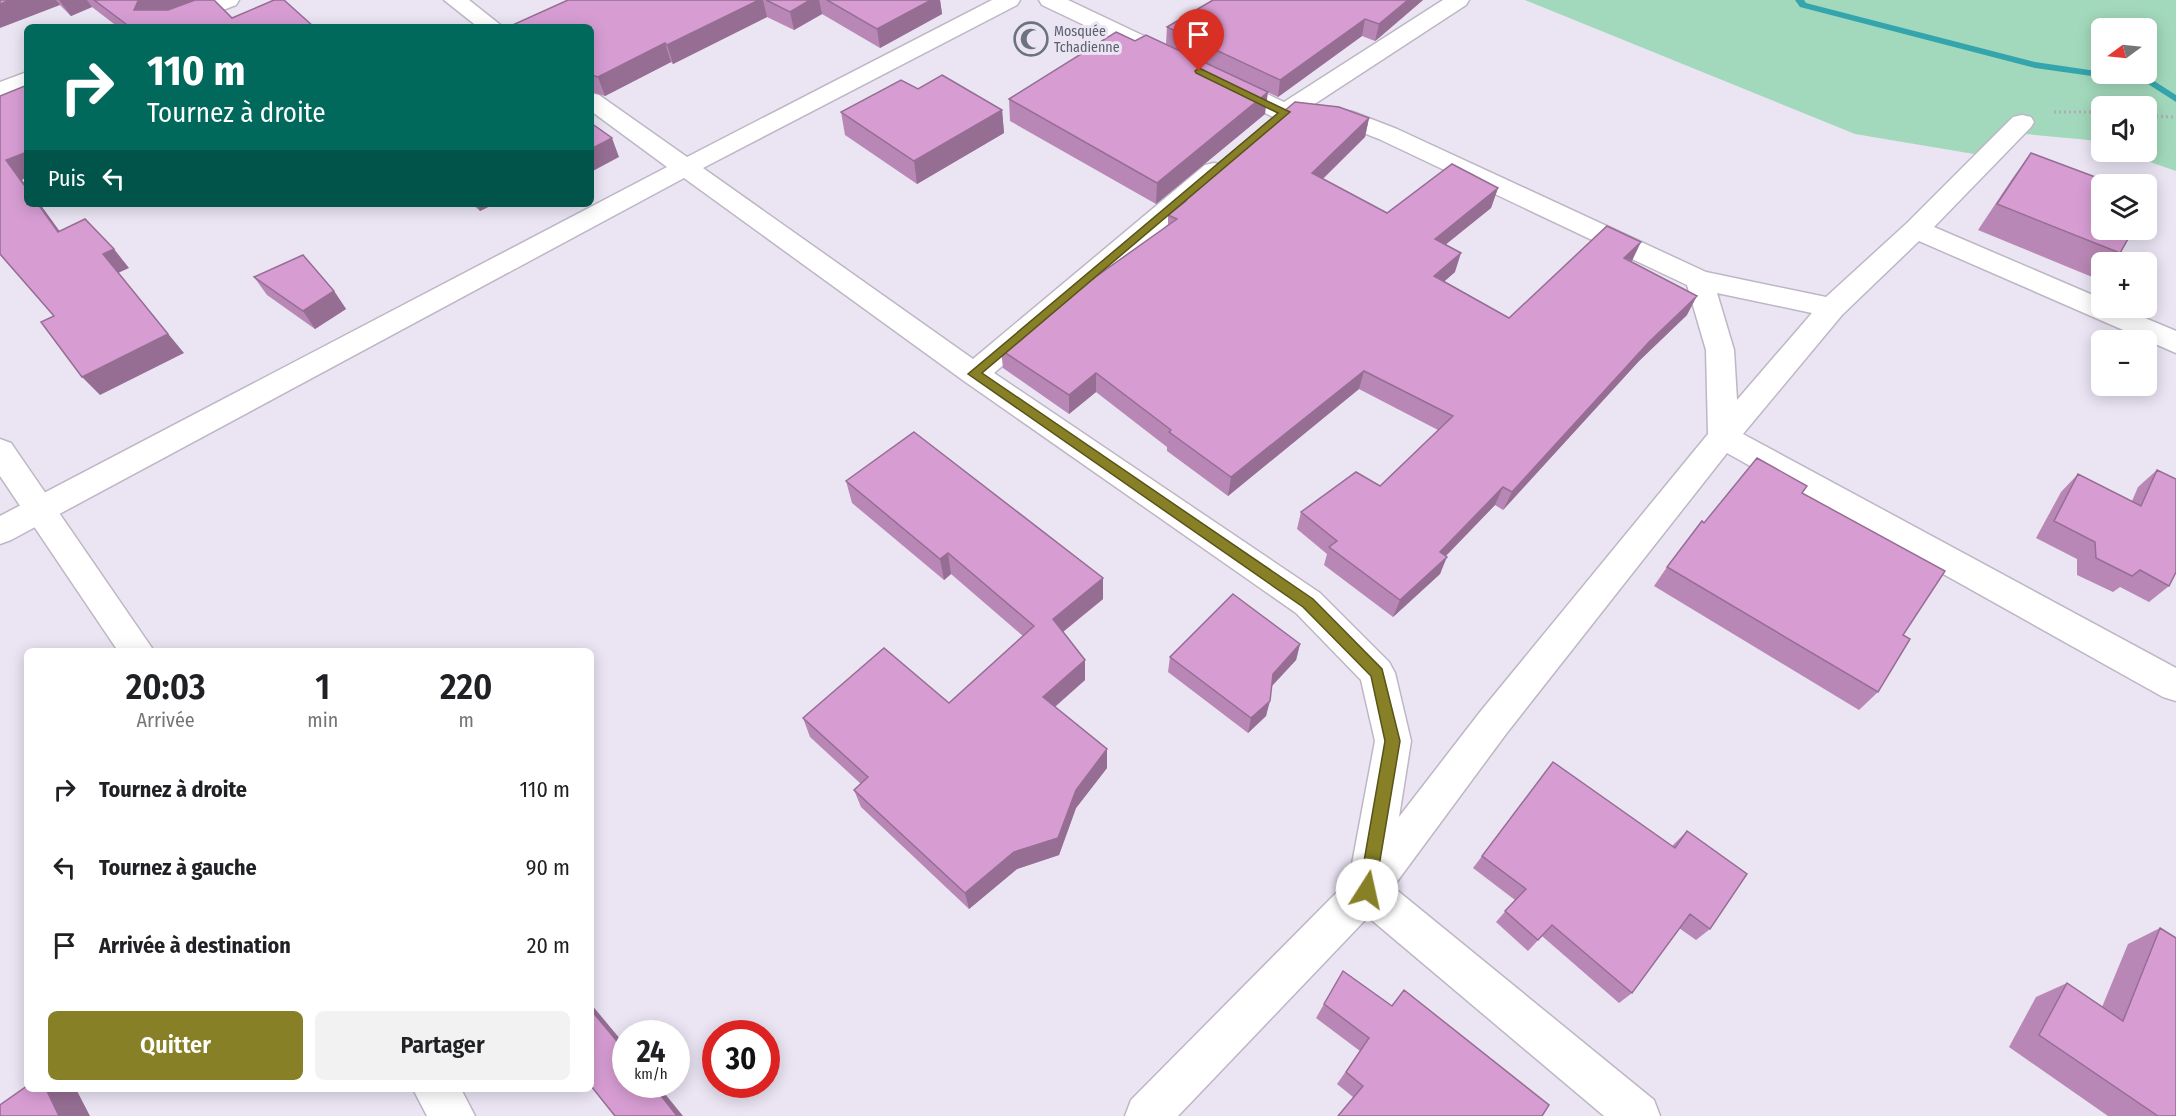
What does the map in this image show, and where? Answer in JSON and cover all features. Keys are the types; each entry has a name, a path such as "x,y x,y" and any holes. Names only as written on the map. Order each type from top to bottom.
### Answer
{"street":[{"path":"167,24 228,0"},
{"path":"455,0 488,24"},
{"path":"0,531 684,168 1009,0"},
{"path":"1050,0 1276,120 1317,112 1344,117 1377,130 1699,280 1832,308"},
{"path":"1276,120 1458,0"},
{"path":"0,90 24,80"},
{"path":"594,102 974,374 1308,603 1377,673 1393,741 1367,890"},
{"path":"1147,1116 1367,890 1493,723 1723,437 1832,308 1916,229 2022,122"},
{"path":"974,374 1230,158"},
{"path":"1916,229 2176,343"},
{"path":"1699,280 1720,350 1723,437"},
{"path":"1723,437 2176,686"},
{"path":"0,451 135,648"},
{"path":"1367,890 1638,1116"},
{"path":"437,1092 453,1116"}],"path":[{"path":"2022,122 2044,112 2091,112"},
{"path":"2157,116 2176,117"}],"green space":[{"path":"1525,0 2176,0 2176,171 2150,162 2157,162 2157,96 2091,96 2091,141 2025,134 1974,154 1855,134"}],"building":[{"path":"94,0 141,0 138,1 134,10 168,10 195,0 214,0 232,18 274,0 284,0 311,24 126,24"},
{"path":"568,0 759,0 598,77 594,76 594,24 515,24"},
{"path":"766,0 810,0 790,12"},
{"path":"827,0 931,0 877,29"},
{"path":"1213,0 1408,0 1379,24 1365,19 1280,80 1167,27"},
{"path":"1116,32 1135,41 1146,35 1268,92 1157,183 1009,99"},
{"path":"942,75 1002,110 914,161 841,112 901,80 918,89"},
{"path":"24,86 24,153 6,160 24,185 24,207 40,207 58,232 85,219 114,249 103,254 168,334 82,377 41,322 54,316 0,254 0,96"},
{"path":"1295,102 1339,107 1369,118 1312,173 1387,213 1452,164 1498,188 1435,239 1461,253 1434,276 1509,318 1607,226 1641,242 1624,258 1697,296 1649,342 1512,492 1503,487 1440,552 1447,557 1400,600 1329,547 1337,541 1301,512 1356,472 1380,486 1453,416 1364,371 1231,477 1169,432 1171,430 1096,373 1069,395 1001,350 1077,287 1080,288 1177,219 1168,215 1186,201 1180,199"},
{"path":"594,125 612,138 594,147"},
{"path":"2031,153 2091,175 2091,240 2127,240 2121,252 2117,252 1997,204"},
{"path":"303,255 334,291 303,311 254,277"},
{"path":"914,432 1103,578 1053,619 1085,660 1043,697 1107,749 1076,790 1058,838 1014,852 965,893 854,790 868,777 803,718 884,648 949,703 1034,626 948,553 940,559 846,481"},
{"path":"1757,458 1807,486 1802,493 1945,571 1903,635 1910,639 1878,692 1667,567 1702,521 1704,523"},
{"path":"2157,470 2176,479 2176,572 2169,586 2140,570 2132,576 2096,558 2095,542 2054,521 2078,474 2141,506"},
{"path":"1233,594 1300,644 1273,674 1270,701 1251,718 1170,657"},
{"path":"1553,762 1675,848 1687,831 1747,874 1710,929 1690,914 1632,993 1552,925 1538,940 1505,911 1526,889 1482,856"},
{"path":"2160,928 2176,938 2176,1116 2158,1116 2039,1035 2067,983 2123,1021"},
{"path":"1343,971 1392,1006 1404,990 1549,1105 1542,1116 1338,1116 1363,1086 1346,1072 1369,1038 1324,1004"},
{"path":"594,1014 612,1035 612,1098 663,1098 677,1116 615,1116 594,1090"},
{"path":"24,1088 24,1092 47,1092 59,1116 0,1116 0,1105"}],"waterway":[{"path":"1799,0 1803,5 2035,65 2151,82 2176,99"}],"place":[{"name":"Mosquée Tchadienne","path":"1031,39"}],"route":[{"path":"1199,71 1285,112 974,374 1308,603 1377,673 1393,741 1367,890"}]}
